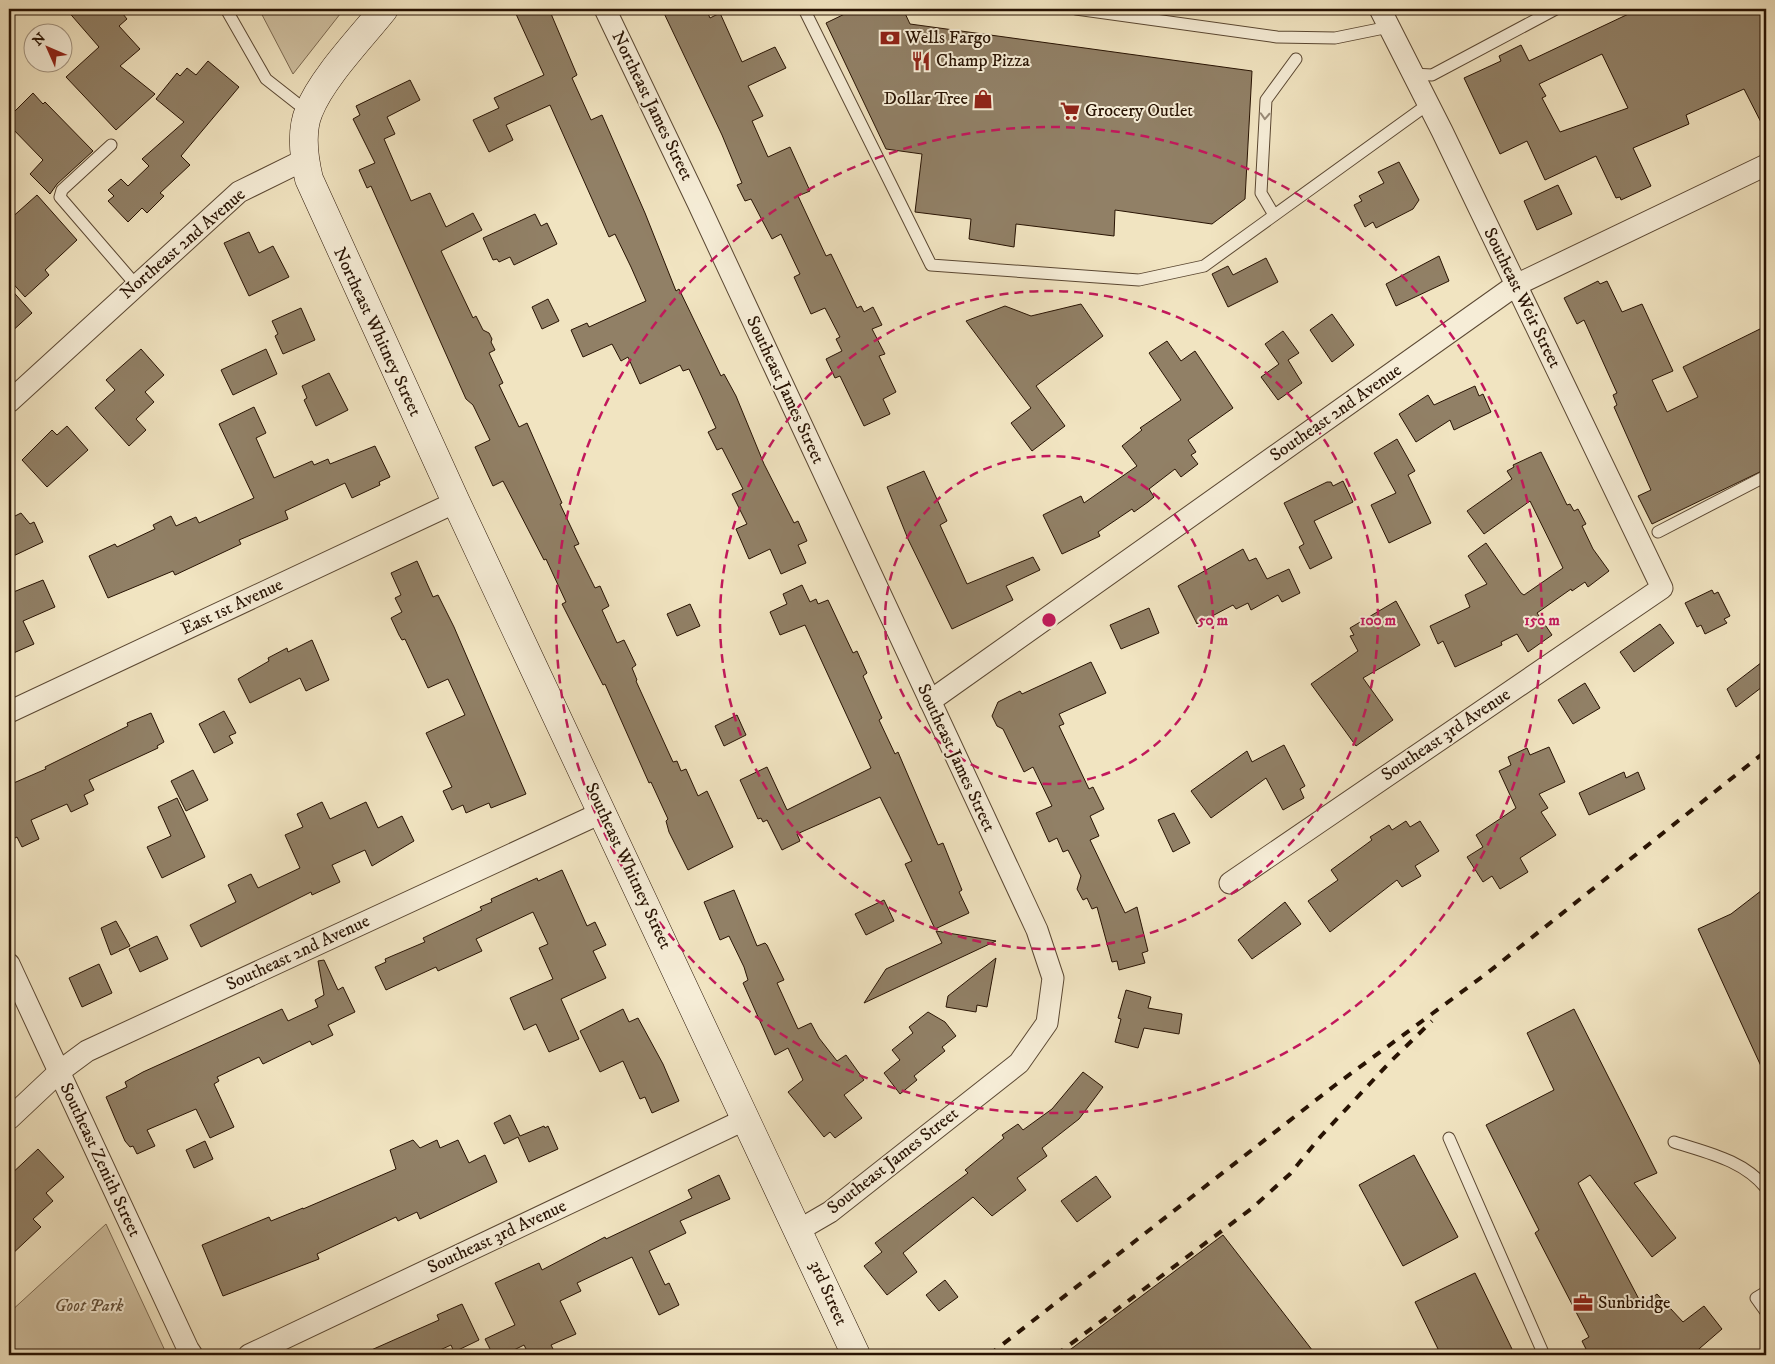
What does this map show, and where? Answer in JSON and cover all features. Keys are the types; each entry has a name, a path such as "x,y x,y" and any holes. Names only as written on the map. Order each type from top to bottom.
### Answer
{"street":[{"path":"304,160 304,137 308,112 325,84 384,9"},
{"name":"Northeast James Street","path":"605,9 698,203"},
{"name":"Southeast Weir Street","path":"1385,18 1662,588"},
{"name":"Northeast 2nd Avenue","path":"9,402 239,192 304,160"},
{"name":"Northeast Whitney Street","path":"304,160 318,203 456,502"},
{"name":"Southeast 2nd Avenue","path":"930,701 1516,285 1766,165"},
{"name":"Southeast James Street","path":"698,203 1037,930 1053,978 1047,1023 1018,1063 830,1212 799,1230"},
{"name":"East 1st Avenue","path":"9,712 456,502"},
{"name":"Southeast Whitney Street","path":"456,502 799,1230"},
{"name":"Southeast 3rd Avenue","path":"1230,883 1662,588"},
{"name":"Southeast 2nd Avenue","path":"9,1119 86,1051 603,812"},
{"name":"Southeast Zenith Street","path":"9,964 192,1355"},
{"name":"Southeast 3rd Avenue","path":"249,1355 746,1119"},
{"name":"3rd Street","path":"799,1230 856,1355"}],"lane":[{"path":"226,9 266,79 308,112"},
{"path":"804,9 931,265 1139,280 1204,266 1428,105"},
{"path":"1076,9 1277,37 1336,38 1385,18"},
{"path":"1412,74 1432,75 1556,9"},
{"path":"1274,215 1260,193 1266,100 1296,59"},
{"path":"111,145 62,190 60,197 136,285"},
{"path":"1658,532 1766,476"},
{"path":"1449,1138 1544,1355"},
{"path":"1674,1142 1727,1159 1756,1176 1766,1188"},
{"path":"1766,1292 1756,1298 1766,1312"}],"green space":[{"path":"259,9 344,9 293,74"},
{"name":"Goot Park","path":"106,1224 167,1355 9,1355 9,1313"}],"building":[{"path":"66,9 119,9 127,19 119,26 140,49 120,66 155,94 116,130 66,77 99,47"},
{"path":"527,9 549,9 577,75 572,78 591,120 602,115 645,213 676,291 679,289 721,376 724,374 736,396 764,464 794,523 798,521 807,541 798,545 806,563 781,574 770,549 749,559 736,529 747,524 732,494 743,489 722,448 717,450 708,432 716,428 689,369 683,371 680,365 640,384 628,357 621,361 612,344 583,357 571,330 587,323 589,327 646,301 615,234 609,237 550,105 506,125 513,140 489,152 473,120 499,108 494,98 544,75 516,14"},
{"path":"662,9 706,9 710,18 720,13 742,62 775,47 786,68 748,86 763,116 752,121 768,157 790,147 810,191 798,196 826,256 831,254 857,308 861,306 864,312 873,307 882,325 872,329 885,354 879,356 896,392 883,399 890,414 864,426 840,376 835,378 826,359 842,351 836,339 840,337 825,308 811,314 794,277 800,274 781,234 772,239 751,199 745,201 737,185 742,183 722,135"},
{"path":"855,9 903,9 910,24 1252,71 1245,199 1212,224 1115,210 1114,236 1016,224 1014,247 969,239 971,219 915,212 922,154 886,149 826,23"},
{"path":"1639,9 1766,9 1766,132 1744,89 1686,115 1689,124 1633,148 1651,186 1621,200 1620,197 1616,198 1596,156 1545,180 1527,141 1500,154 1464,78 1501,61 1499,56 1521,45 1529,61","holes":["1602,54 1628,108 1560,132 1542,98 1546,96 1539,84"]},
{"path":"208,61 239,87 181,156 190,165 160,193 164,196 147,213 142,208 128,222 108,201 114,196 108,190 121,179 128,186 149,166 142,159 184,122 156,99 177,73 180,76 187,68 196,75"},
{"path":"410,80 420,100 387,117 395,134 384,139 411,201 430,193 446,227 473,213 482,230 441,251 473,318 476,316 483,330 489,333 492,339 491,342 495,350 489,353 503,383 499,385 519,427 527,423 562,503 560,504 579,544 574,546 595,588 600,586 609,606 602,610 617,643 624,640 636,665 632,668 636,681 673,762 677,761 681,771 686,769 698,796 707,791 733,847 688,870 669,832 666,821 668,819 651,782 649,783 605,684 603,685 562,604 566,602 546,559 544,560 503,481 493,486 475,447 490,440 473,405 466,399 371,186 367,188 359,170 375,163 353,119 360,115 356,106"},
{"path":"33,93 43,104 45,102 93,151 57,184 50,194 30,174 43,160 9,125 9,117"},
{"path":"1399,162 1419,200 1413,209 1376,228 1373,222 1365,227 1354,205 1362,201 1359,196 1384,183 1378,172"},
{"path":"1558,185 1572,214 1537,230 1524,201"},
{"path":"37,195 77,240 45,270 49,275 25,297 9,279 9,220"},
{"path":"535,214 541,226 547,223 557,244 514,265 510,257 499,262 497,259 493,260 483,238"},
{"path":"249,232 259,253 273,246 289,277 249,296 224,243"},
{"path":"1439,256 1449,281 1396,306 1386,284"},
{"path":"1266,258 1278,282 1228,307 1212,274 1228,266 1233,275"},
{"path":"1598,281 1600,284 1607,281 1622,312 1642,304 1673,371 1652,380 1667,412 1698,397 1683,367 1766,326 1766,469 1652,524 1638,496 1651,490 1614,407 1617,405 1613,395 1617,393 1584,320 1577,324 1564,298"},
{"path":"9,287 32,313 9,334"},
{"path":"548,299 559,321 542,329 532,307"},
{"path":"1081,304 1103,336 1036,386 1065,426 1032,451 1011,423 1031,408 966,321 1005,306 1031,316"},
{"path":"301,308 315,340 283,354 275,336 278,334 272,321"},
{"path":"1332,314 1354,345 1332,362 1310,330"},
{"path":"1283,331 1299,353 1288,360 1302,383 1278,400 1261,377 1279,364 1265,344"},
{"path":"1167,341 1181,361 1195,351 1233,408 1188,440 1196,452 1191,455 1198,464 1181,477 1175,469 1149,489 1154,497 1148,502 1134,512 1132,509 1098,532 1100,536 1062,554 1043,515 1081,496 1084,503 1137,466 1122,446 1142,430 1140,428 1181,400 1149,353"},
{"path":"141,349 164,375 145,392 154,402 136,419 146,430 129,446 95,408 115,390 106,380"},
{"path":"266,349 277,374 233,395 221,370"},
{"path":"329,373 348,410 316,426 304,400 307,398 302,386"},
{"path":"1475,386 1479,396 1483,394 1491,412 1454,430 1450,420 1416,442 1399,414 1428,395 1434,405"},
{"path":"254,407 266,433 256,438 274,478 312,461 314,465 328,459 330,464 375,446 390,477 379,482 380,485 352,498 345,483 285,511 288,519 239,540 241,544 175,575 173,571 108,598 89,556 115,544 117,547 155,529 153,525 171,516 176,526 196,517 199,523 254,498 219,424"},
{"path":"67,426 88,450 47,487 22,460 52,430 57,435"},
{"path":"1397,439 1415,471 1408,475 1431,523 1389,543 1371,505 1396,493 1374,453"},
{"path":"1541,452 1567,505 1570,504 1574,511 1578,509 1586,524 1582,526 1593,549 1609,571 1588,587 1585,582 1572,591 1571,589 1537,613 1552,635 1528,652 1517,634 1501,642 1502,645 1455,667 1443,641 1438,644 1430,626 1470,607 1465,595 1487,584 1468,556 1486,543 1524,595 1563,568 1530,501 1484,534 1467,511 1512,479 1507,471 1514,467 1513,465"},
{"path":"924,471 947,521 940,525 967,584 1033,557 1040,570 1006,586 1013,600 952,629 908,539 887,487"},
{"path":"1343,481 1353,502 1314,521 1332,558 1310,569 1299,547 1304,544 1284,503 1327,482 1331,482 1333,486"},
{"path":"21,513 30,524 34,522 43,542 9,558 9,519"},
{"path":"1243,549 1249,561 1256,558 1267,579 1289,569 1300,593 1282,602 1278,595 1251,610 1248,603 1236,609 1233,605 1197,624 1178,586"},
{"path":"417,561 433,597 438,595 454,627 526,794 491,808 489,803 466,813 463,805 452,810 443,791 452,787 426,733 465,715 448,679 428,688 405,639 402,640 391,618 402,612 395,598 401,595 391,573"},
{"path":"43,580 55,607 23,621 34,644 9,655 9,588 11,593"},
{"path":"802,585 810,602 816,599 818,604 828,600 853,653 857,651 867,673 863,676 882,718 879,720 895,754 898,752 938,845 943,843 962,890 959,892 969,913 935,929 905,864 912,861 880,797 797,834 800,841 782,850 767,820 763,822 761,818 758,819 740,780 767,767 787,810 871,768 805,625 780,635 770,612 787,604 783,594"},
{"path":"1712,590 1714,594 1718,592 1730,616 1724,619 1727,623 1705,634 1701,625 1697,627 1685,603"},
{"path":"1396,601 1420,645 1363,678 1393,720 1356,746 1311,684 1358,651 1350,636 1354,635 1350,628"},
{"path":"690,604 700,626 677,636 667,614"},
{"path":"1149,608 1159,633 1121,649 1110,625"},
{"path":"1660,624 1674,643 1634,672 1620,652"},
{"path":"312,640 329,680 306,691 300,678 250,703 238,679 269,661 268,658 287,648 288,652"},
{"path":"1766,659 1766,684 1736,707 1727,689"},
{"path":"1091,662 1106,693 1059,714 1064,724 1059,726 1089,789 1093,787 1104,809 1090,816 1099,836 1090,840 1125,913 1137,907 1148,951 1142,953 1145,963 1119,970 1117,961 1112,962 1097,907 1092,909 1087,898 1083,900 1077,889 1081,876 1068,850 1063,852 1057,838 1049,842 1036,813 1052,806 1033,767 1024,772 1003,729 997,726 992,716 998,702 1020,691 1022,694"},
{"path":"1585,683 1600,708 1573,724 1558,700"},
{"path":"224,711 236,733 229,736 233,743 214,753 199,724"},
{"path":"151,713 164,742 157,746 158,748 89,780 94,790 84,795 88,804 71,812 67,804 31,820 39,839 22,847 17,837 9,841 9,785 46,769 45,767 128,726 127,723"},
{"path":"737,715 746,735 724,746 715,726"},
{"path":"1284,745 1305,786 1300,789 1304,798 1283,810 1266,778 1211,818 1191,791 1247,751 1252,762"},
{"path":"1549,747 1565,782 1539,794 1548,808 1541,812 1556,835 1520,858 1528,872 1500,889 1492,876 1483,882 1467,857 1483,847 1476,835 1516,808 1499,771 1511,765 1508,757 1527,748 1530,755"},
{"path":"193,770 208,800 186,811 171,781"},
{"path":"1624,772 1626,778 1638,772 1645,789 1589,815 1579,793"},
{"path":"177,798 205,857 162,878 147,847 171,836 158,807"},
{"path":"322,802 330,819 366,802 378,828 402,816 414,841 372,866 365,850 332,865 340,882 312,895 311,892 201,947 190,925 236,902 228,885 251,874 258,888 300,868 285,835 303,827 297,814"},
{"path":"1174,813 1190,843 1173,852 1158,820"},
{"path":"1406,821 1410,827 1420,821 1439,851 1415,866 1421,876 1402,887 1397,880 1330,932 1308,901 1338,880 1331,870 1372,840 1370,837 1389,825 1392,830"},
{"path":"562,870 587,926 595,922 606,945 593,951 606,978 561,999 579,1039 549,1052 536,1024 524,1030 510,998 553,979 539,948 548,944 533,912 476,939 482,951 438,971 436,967 386,990 375,967 386,962 385,959 425,942 423,938 482,910 480,907 492,902 491,899 537,878 538,881"},
{"path":"1766,887 1766,1077 1698,929 1731,914"},
{"path":"734,890 757,946 765,943 767,945 784,980 777,983 798,1029 811,1023 819,1038 837,1061 846,1055 864,1080 844,1095 862,1118 835,1138 830,1132 824,1137 788,1092 803,1080 788,1048 775,1055 743,983 748,980 744,967 729,936 720,940 704,902"},
{"path":"884,900 894,921 866,935 855,914"},
{"path":"1285,902 1301,924 1252,959 1238,940"},
{"path":"116,921 130,946 111,955 101,928"},
{"path":"936,931 996,941 864,1003 886,969 942,943"},
{"path":"157,936 168,959 140,972 129,949"},
{"path":"996,958 987,1007 977,1005 976,1012 946,1007 948,996"},
{"path":"324,960 338,990 343,987 355,1012 328,1025 333,1035 312,1045 310,1041 263,1064 259,1057 217,1077 219,1081 214,1084 234,1127 210,1138 196,1109 147,1130 155,1146 137,1154 133,1146 130,1147 125,1141 106,1097 127,1087 125,1082 143,1072 282,1009 288,1021 318,1007 315,1000 324,995 318,961"},
{"path":"99,964 112,993 82,1007 69,978"},
{"path":"1126,990 1151,997 1148,1008 1182,1014 1179,1034 1144,1028 1138,1048 1115,1042 1121,1019 1118,1018"},
{"path":"623,1009 629,1022 638,1018 663,1064 679,1101 652,1113 645,1097 640,1099 623,1061 600,1072 580,1031"},
{"path":"1574,1009 1657,1173 1634,1183 1676,1238 1652,1257 1590,1175 1578,1183 1642,1305 1657,1294 1683,1322 1704,1306 1722,1329 1692,1355 1589,1355 1582,1341 1589,1337 1535,1233 1539,1230 1486,1125 1554,1090 1527,1033"},
{"path":"928,1012 945,1022 956,1036 942,1047 945,1051 914,1076 917,1080 900,1094 884,1073 900,1060 892,1050 913,1033 909,1027"},
{"path":"1083,1072 1103,1087 1079,1119 1042,1148 1047,1156 1017,1178 1026,1190 992,1216 973,1197 903,1253 917,1272 887,1295 864,1266 882,1252 875,1243 968,1173 965,1170 1004,1138 1002,1135 1018,1124 1023,1130 1052,1109"},
{"path":"510,1115 520,1136 548,1126 558,1149 529,1162 518,1137 504,1144 494,1123"},
{"path":"413,1140 420,1148 437,1140 440,1148 458,1140 469,1163 485,1155 497,1182 420,1219 417,1212 398,1221 396,1217 317,1254 319,1259 223,1296 202,1245 269,1217 271,1221 303,1209 396,1169 390,1150"},
{"path":"205,1141 213,1159 194,1168 186,1150"},
{"path":"38,1149 64,1177 46,1193 53,1201 33,1219 41,1227 9,1257 9,1176"},
{"path":"1414,1155 1458,1237 1403,1266 1359,1185"},
{"path":"719,1175 730,1199 680,1221 686,1233 649,1251 665,1285 669,1283 679,1305 659,1315 632,1257 577,1283 581,1291 560,1301 576,1334 551,1345 556,1355 529,1355 524,1345 504,1355 493,1355 485,1339 515,1325 495,1283 539,1263 542,1270 605,1237 606,1239 692,1198 688,1190"},
{"path":"1096,1176 1111,1197 1077,1222 1061,1201"},
{"path":"1223,1235 1316,1355 1063,1355"},
{"path":"1475,1273 1512,1349 1498,1355 1441,1355 1415,1302"},
{"path":"945,1280 958,1297 939,1311 926,1295"},
{"path":"462,1304 479,1340 454,1352 451,1345 429,1355 360,1355 439,1320 437,1315"}],"railway":[{"path":"989,1355 1334,1086 1486,974 1766,751"},
{"path":"1056,1355 1251,1209 1290,1174 1321,1136 1391,1061 1432,1021"}],"place":[{"name":"Wells Fargo","path":"890,38"},
{"name":"Champ Pizza","path":"921,61"},
{"name":"Dollar Tree","path":"983,99"},
{"name":"Grocery Outlet","path":"1070,111"},
{"name":"Sunbridge","path":"1583,1303"}]}
